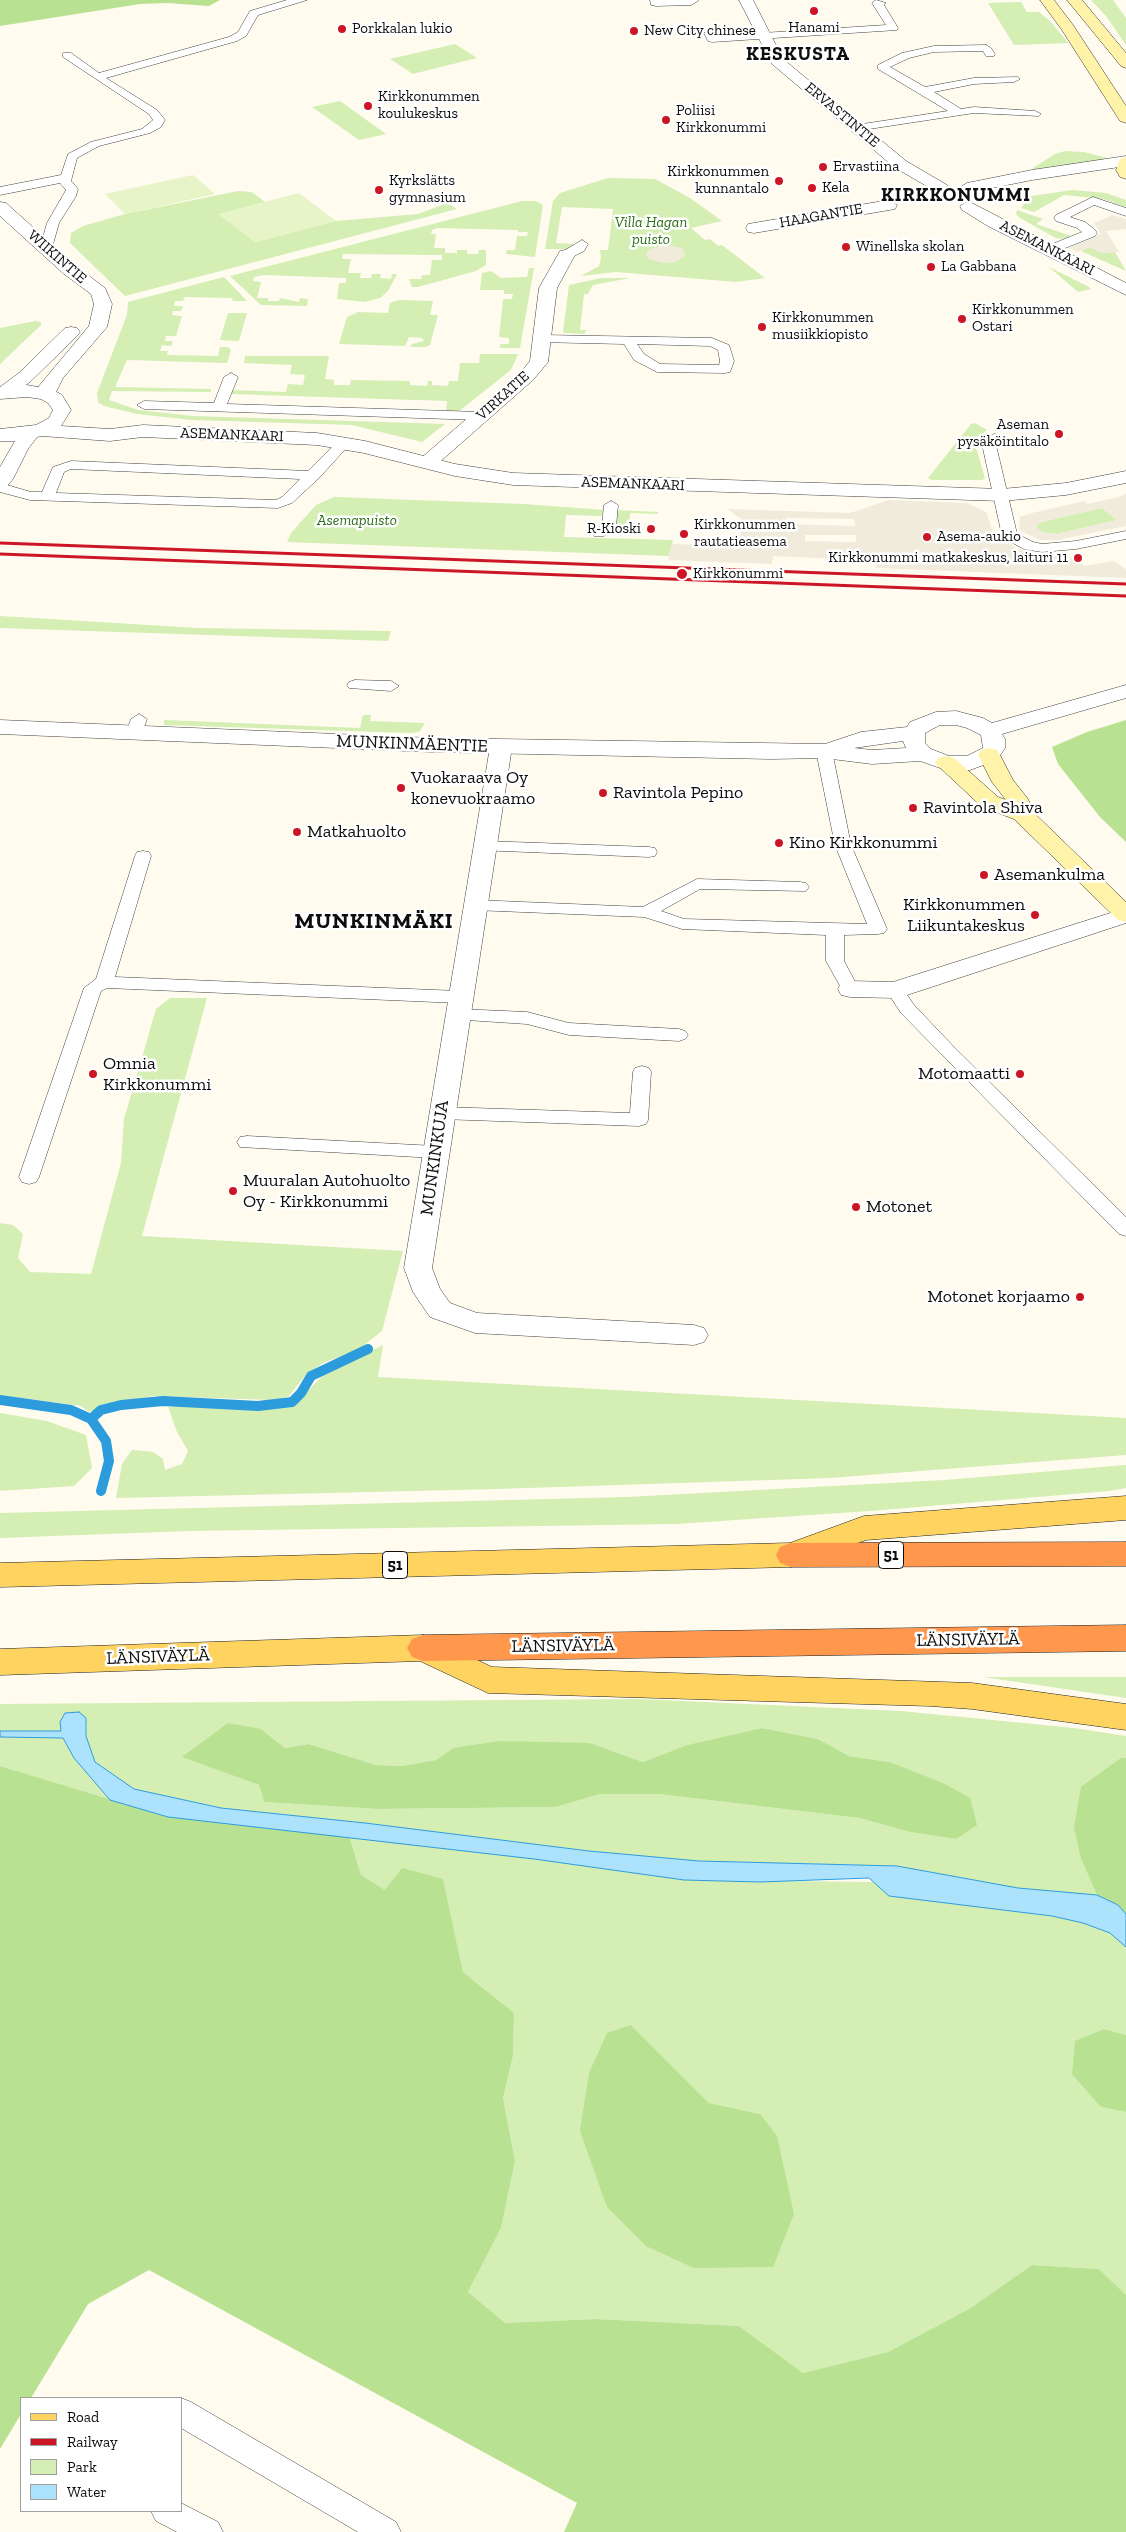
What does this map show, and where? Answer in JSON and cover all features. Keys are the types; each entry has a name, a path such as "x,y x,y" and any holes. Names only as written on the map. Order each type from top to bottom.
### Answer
{"highway":[{"name":"51","path":"791,1555 1126,1554"},
{"name":"LÄNSIVÄYLÄ","path":"423,1648 1126,1638"}],"main road":[{"path":"1047,0 1068,28 1126,118"},
{"path":"1074,0 1126,63"},
{"path":"1126,162 1124,170 1126,174"},
{"path":"989,755 1003,782 1017,799 1022,814"},
{"path":"946,763 990,802 1022,814 1126,915"},
{"path":"791,1555 864,1528 1126,1508"},
{"name":"51","path":"0,1575 791,1555"},
{"path":"423,1648 488,1680 930,1693 972,1696 1126,1716"},
{"name":"LÄNSIVÄYLÄ","path":"0,1662 423,1648"}],"street":[{"name":"ERVASTINTIE","path":"746,0 777,61 913,174 941,188"},
{"path":"656,2 691,2"},
{"path":"1126,162 1032,175 966,188 941,188 933,194 933,197 962,204 1042,182 1079,178 1126,179"},
{"name":"ASEMANKAARI","path":"966,188 977,192 962,204 1126,290"},
{"name":"HAAGANTIE","path":"754,228 889,204"},
{"name":"WIIKINTIE","path":"0,207 98,292 103,304 101,312"},
{"name":"VIRKATIE","path":"427,463 539,362 548,288 566,255"},
{"path":"2,393 32,371 79,323 101,312"},
{"path":"46,394 48,386 56,374 98,328 101,312"},
{"path":"0,482 6,475 19,448 36,431 56,421 62,410 55,398 46,394 27,391 2,393"},
{"name":"ASEMANKAARI","path":"62,410 80,416 124,424 142,431"},
{"name":"ASEMANKAARI","path":"0,435 36,431 110,435 142,431 288,437 344,443 463,472 512,479 1002,496 1066,489 1126,477"},
{"path":"989,731 1126,691"},
{"path":"956,718 975,723 989,731 994,739 994,748 989,755 970,763 946,763 923,754 914,744 914,733 926,722 936,719 956,718"},
{"name":"MUNKINMÄENTIE","path":"0,727 136,726 501,747 771,752 824,751 872,757 923,754"},
{"name":"MUNKINMÄENTIE","path":"824,751 861,739 914,733"},
{"name":"MUNKINKUJA","path":"501,747 474,905 418,1268 427,1292 440,1310 475,1323 694,1335"},
{"path":"850,989 895,990 1126,915"}],"lane":[{"path":"98,77 233,39 242,34 254,13 265,8 302,0"},
{"path":"711,36 764,36 893,28 877,4 882,3"},
{"path":"959,112 882,67 906,56 934,49 986,48 990,54"},
{"path":"46,248 54,223 70,196 72,189 65,182 72,156 81,150 146,131 157,125 159,120 154,112 67,55"},
{"path":"924,91 974,81 1014,79"},
{"path":"856,128 974,110 1035,114"},
{"path":"0,191 66,178"},
{"path":"1049,250 1091,233 1081,225 1060,218 1093,201 1126,212"},
{"path":"566,255 580,248 582,244"},
{"path":"542,339 628,340 712,342 724,348 727,361 725,369 657,368 639,357 628,340"},
{"path":"219,407 231,377"},
{"path":"144,405 481,416"},
{"path":"995,438 989,444 1002,496 1008,531 1019,542 1029,546 1062,547 1126,535"},
{"path":"0,487 14,493 47,497 268,505 287,500 344,443"},
{"path":"47,497 58,470 71,465 314,475"},
{"path":"599,533 609,527 610,505"},
{"path":"355,685 391,686"},
{"path":"474,905 646,912 682,924 835,930 878,929 843,845 824,751"},
{"path":"484,846 649,852"},
{"path":"104,982 143,856"},
{"path":"646,912 697,884 800,887"},
{"path":"835,930 835,961 850,989"},
{"path":"29,1177 93,988 104,982 458,1006 527,1018 569,1029 679,1035"},
{"path":"895,990 907,1009 947,1051 1126,1228"},
{"path":"441,1113 638,1120 642,1072"},
{"path":"247,1142 435,1152"},
{"path":"182,2413 386,2532"},
{"path":"168,2512 208,2532"}],"green space":[{"path":"0,0 220,0 209,6 167,3 140,4 0,26"},
{"path":"1091,0 1113,0 1126,18 1126,45 1106,16"},
{"path":"1021,2 1027,12 1039,12 1051,22 1068,43 1014,45 988,3"},
{"path":"455,44 477,58 413,74 390,59"},
{"path":"340,101 386,134 359,140 312,107"},
{"path":"1065,151 1084,152 1107,158 1089,165 1036,173 1033,168 1055,154"},
{"path":"193,175 215,194 125,214 105,194"},
{"name":"Villa Hagan puisto","path":"608,178 655,179 690,198 722,221 691,228 705,240 710,239 718,246 722,245 765,278 736,282 616,272 581,276 599,266 600,250 608,250 613,209 562,207 556,243 575,244 574,249 545,249 553,201 560,193"},
{"path":"1073,190 1106,193 1126,200 1126,207 1103,199 1064,195 1034,212 1021,208 1031,196"},
{"path":"238,191 252,192 265,202 219,214 255,242 336,221 418,214 447,203 457,209 125,296 70,243 71,233 83,226 125,214"},
{"path":"299,193 336,221 255,242 218,214"},
{"path":"522,201 536,201 543,205 535,257 506,254 507,250 515,250 517,236 527,236 528,232 518,232 518,230 437,228 432,230 431,234 436,234 434,248 445,248 445,253 457,253 457,250 467,250 467,254 478,254 479,250 486,250 486,265 476,271 412,287 409,279 421,279 422,275 430,275 432,260 442,260 442,255 343,254 342,259 351,259 348,273 361,273 360,278 371,278 372,274 381,274 380,278 391,279 392,274 397,274 388,291 380,298 365,302 337,299 339,283 346,283 346,278 264,275 254,277 253,281 261,282 257,298 279,301 280,298 299,302 300,298 308,299 307,306 261,305 230,276"},
{"path":"1017,210 1043,219 1036,224 1071,236 1062,239 1056,238 1020,218 1016,214"},
{"path":"1089,247 1103,253 1115,252 1126,271 1081,251"},
{"path":"1049,267 1089,287 1091,289 1078,292"},
{"path":"529,268 534,268 520,348 500,348 500,344 509,344 509,338 499,337 503,299 512,299 513,294 504,294 504,290 480,290 482,273 491,271 501,278 527,277"},
{"path":"224,277 247,301 232,301 233,298 185,297 183,301 175,301 174,306 183,306 181,311 173,311 172,315 182,316 176,336 166,336 165,341 173,341 171,346 162,345 160,351 168,351 167,355 218,356 220,347 228,347 231,350 227,363 127,360 115,387 211,389 211,392 112,391 109,400 138,410 193,416 445,424 422,442 352,425 192,420 137,414 104,406 98,402 97,393 127,315 128,302"},
{"path":"601,278 630,278 593,285 588,294 584,294 580,330 587,330 584,334 563,332 569,285"},
{"path":"399,300 433,301 430,315 438,315 430,345 426,347 410,347 412,344 424,341 422,338 409,337 405,346 339,344 347,317 358,312 388,313 390,303"},
{"path":"228,313 247,313 239,341 220,340"},
{"path":"35,321 41,322 41,325 0,364 0,328"},
{"path":"480,354 518,354 511,370 454,415 446,413 447,401 230,394 231,390 286,392 288,384 303,385 305,375 290,374 292,365 244,363 245,356 329,356 325,379 334,380 334,385 350,385 351,380 410,381 410,385 427,386 428,381 432,381 432,385 448,386 449,381 458,381 460,363 479,363"},
{"path":"975,423 987,430 974,441 985,478 982,480 931,480 928,478 971,424"},
{"name":"Asemapuisto","path":"334,497 523,504 605,510 601,516 566,515 564,537 673,540 669,556 287,542 291,533 316,505"},
{"path":"1102,508 1117,520 1057,534 1045,533 1036,528 1039,523"},
{"path":"614,510 658,512 658,514 630,513 629,525 620,525 613,522"},
{"path":"0,616 198,628 391,631 388,641 0,628"},
{"path":"363,715 371,715 370,721 425,723 419,732 410,733 164,725 164,720 360,728"},
{"path":"1126,720 1126,842 1100,817 1058,764 1052,747 1087,732"},
{"path":"170,998 207,998 142,1236 403,1251 382,1331 358,1350 325,1362 307,1373 289,1396 273,1400 152,1396 89,1412 81,1406 0,1395 0,1223 13,1225 23,1234 18,1258 30,1272 91,1274 121,1163 124,1119 156,1009"},
{"path":"383,1345 378,1377 1126,1418 1126,1455 830,1478 497,1489 116,1498 122,1464 132,1450 153,1452 163,1459 165,1470 182,1464 188,1451 177,1432 168,1407 189,1406 231,1409 275,1408 294,1405 330,1368 346,1363"},
{"path":"0,1413 47,1421 86,1435 92,1468 74,1486 0,1491"},
{"path":"1126,1465 1126,1488 1109,1491 870,1511 676,1524 188,1531 0,1538 0,1513 627,1497 945,1480"},
{"path":"983,1677 1126,1677 1126,1698"},
{"path":"639,1699 901,1711 1074,1728 1126,1736 1126,1758 1121,1758 1081,1859 1097,1895 1018,1888 897,1866 699,1861 590,1851 365,1823 221,1808 134,1789 95,1762 86,1736 87,1725 62,1731 0,1731 0,1704","holes":["762,1728 818,1739 849,1756 889,1762 956,1839 910,1832 859,1818 659,1794 600,1794 556,1807 378,1809 264,1802 259,1785 183,1757 261,1729 285,1748 309,1744 376,1765 402,1766 436,1760 453,1748 590,1743 643,1762 687,1745"]},
{"path":"228,1723 261,1729 285,1748 309,1744 376,1765 402,1766 436,1760 453,1748 500,1741 590,1743 643,1762 687,1745 762,1728 818,1739 849,1756 889,1762 943,1783 970,1798 977,1825 956,1839 910,1832 859,1818 659,1794 600,1794 556,1807 378,1809 264,1802 259,1785 182,1757"},
{"path":"0,1737 63,1738 74,1758 110,1800 0,1766"},
{"path":"1121,1758 1126,1758 1126,1914 1118,1905 1097,1895 1081,1859 1074,1827 1081,1787"},
{"path":"0,1766 168,1817 349,1836 361,1875 385,1890 402,1868 443,1879 463,1972 514,2013 513,2056 503,2098 515,2161 501,2228 468,2292 505,2323 596,2319 739,2326 803,2373 888,2352 969,2309 1032,2265 1099,2269 1126,2295 1126,2532 564,2532 577,2503 149,2270 88,2304 32,2397 20,2397 20,2416 0,2449"},
{"path":"349,1836 684,1880 874,1882 889,1896 1052,1916 1083,1923 1110,1933 1126,1947 1126,2035 1104,2029 1101,2107 1126,2112 1126,2295 1099,2269 1032,2265 969,2309 888,2352 803,2373 739,2326 596,2319 505,2323 468,2292 501,2228 515,2161 503,2098 513,2056 514,2013 463,1972 443,1879 385,1890 361,1875","holes":["631,2025 709,2103 760,2114 580,2131"]},
{"path":"631,2025 709,2103 760,2114 777,2136 794,2214 773,2267 694,2268 646,2246 607,2207 580,2131 589,2073 607,2033"},
{"path":"1104,2029 1126,2035 1126,2112 1101,2107 1072,2074 1075,2041"}],"shaded area":[{"path":"1113,215 1126,219 1126,229 1106,231 1119,252 1103,253 1089,247 1078,252 1069,248 1101,234 1094,223"},
{"path":"665,245 682,248 685,254 684,257 676,262 664,263 648,259 646,253 650,249"},
{"path":"1126,493 1126,526 1058,540 1040,540 1019,530 1020,517 1032,513 1084,501 1087,504 1119,497","holes":["1102,508 1117,520 1057,534 1045,533 1036,528 1039,523"]},
{"name":"Asema-aukio","path":"889,500 967,503 986,512 993,532 1015,548 1041,556 1057,556 1062,560 1075,558 1084,566 1113,561 1126,569 1126,578 876,568 876,560 851,559 851,555 837,555 837,559 773,556 772,564 668,560 672,544 736,546 736,541 740,541 741,519 727,509 850,513","holes":["787,518 854,519 855,526 788,524","805,535 856,535 856,542 805,541"]}],"water":[{"path":"79,1712 86,1718 86,1736 95,1762 134,1789 221,1808 365,1823 589,1851 699,1861 897,1866 1018,1888 1097,1895 1118,1905 1126,1914 1126,1947 1110,1933 1083,1923 1052,1916 889,1896 869,1878 760,1882 684,1880 534,1859 168,1817 110,1800 74,1758 63,1738 0,1737 0,1731 61,1731 60,1722 65,1713"}],"waterway":[{"path":"91,1419 101,1410 121,1405 163,1401 258,1406 292,1402 301,1393 311,1376 368,1349"},
{"path":"0,1400 71,1410 91,1419"},
{"path":"91,1419 106,1441 109,1461 101,1491"}],"railway":[{"path":"0,543 1126,584"},
{"path":"0,554 1126,596"}],"place":[{"name":"Hanami","path":"814,11"},
{"name":"Porkkalan lukio","path":"342,29"},
{"name":"New City chinese","path":"634,31"},
{"name":"Kirkkonummen koulukeskus","path":"368,106"},
{"name":"Poliisi Kirkkonummi","path":"666,120"},
{"name":"Ervastiina","path":"823,167"},
{"name":"Kirkkonummen kunnantalo","path":"779,181"},
{"name":"Kela","path":"812,188"},
{"name":"Kyrkslätts gymnasium","path":"379,190"},
{"name":"Winellska skolan","path":"846,247"},
{"name":"La Gabbana","path":"931,267"},
{"name":"Kirkkonummen Ostari","path":"962,319"},
{"name":"Kirkkonummen musiikkiopisto","path":"762,327"},
{"name":"Aseman pysäköintitalo","path":"1059,434"},
{"name":"R-Kioski","path":"651,529"},
{"name":"Kirkkonummen rautatieasema","path":"684,534"},
{"name":"Asema-aukio","path":"927,537"},
{"name":"Kirkkonummi matkakeskus, laituri 11","path":"1078,558"},
{"name":"Kirkkonummi","path":"682,574"},
{"name":"Vuokaraava Oy konevuokraamo","path":"401,788"},
{"name":"Ravintola Pepino","path":"603,793"},
{"name":"Ravintola Shiva","path":"913,808"},
{"name":"Matkahuolto","path":"297,832"},
{"name":"Kino Kirkkonummi","path":"779,843"},
{"name":"Asemankulma","path":"984,875"},
{"name":"Kirkkonummen Liikuntakeskus","path":"1035,915"},
{"name":"Omnia Kirkkonummi","path":"93,1074"},
{"name":"Motomaatti","path":"1020,1074"},
{"name":"Muuralan Autohuolto Oy - Kirkkonummi","path":"233,1191"},
{"name":"Motonet","path":"856,1207"},
{"name":"Motonet korjaamo","path":"1080,1297"}],"district":[{"name":"KESKUSTA","path":"798,55"},
{"name":"KIRKKONUMMI","path":"956,196"},
{"name":"MUNKINMÄKI","path":"374,922"}]}
